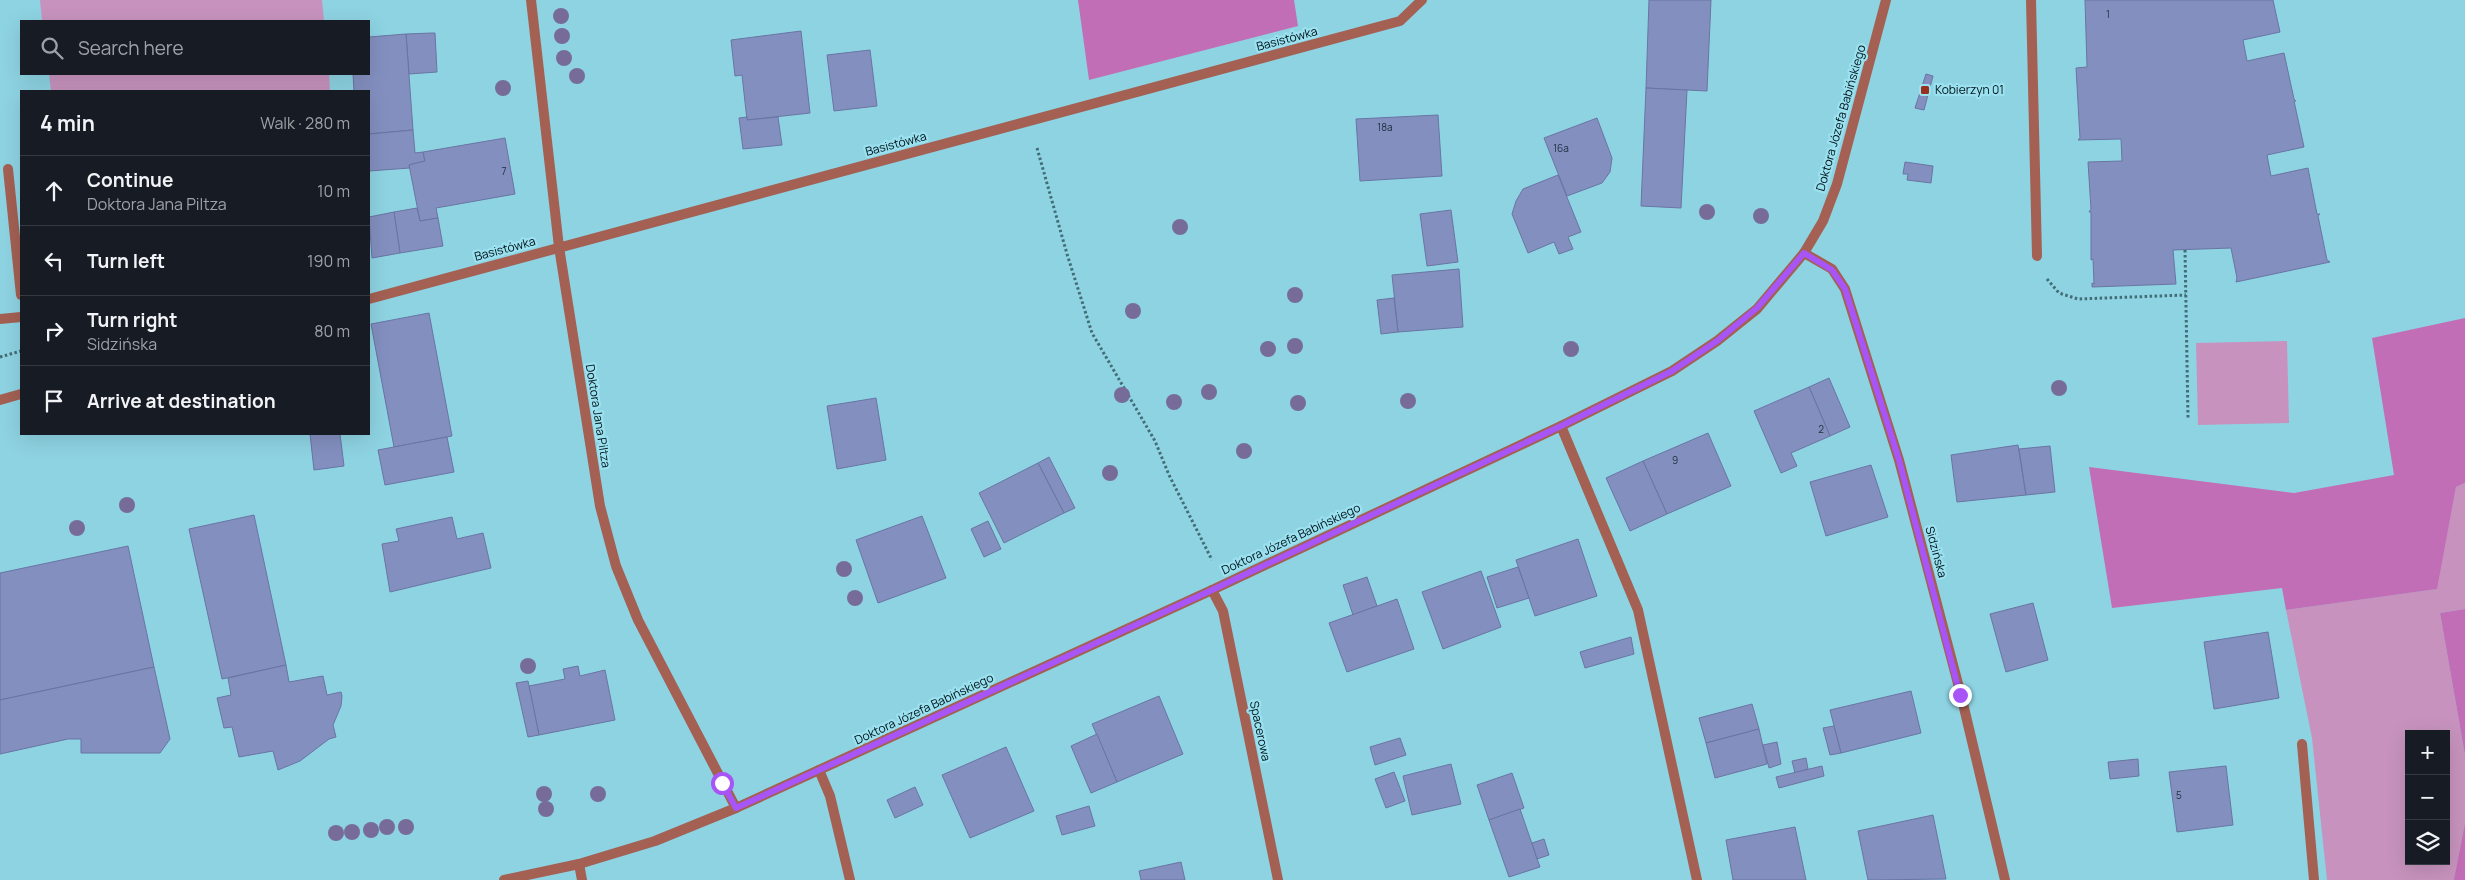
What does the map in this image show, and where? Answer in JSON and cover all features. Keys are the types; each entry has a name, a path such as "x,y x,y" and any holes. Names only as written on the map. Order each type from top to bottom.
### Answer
{"street":[{"name":"Doktora Jana Piltza","path":"532,0 559,247 600,506 616,566 638,620 736,808"},
{"name":"Basistówka","path":"370,299 1400,21 1422,0"},
{"name":"Doktora Józefa Babińskiego","path":"504,880 579,864 655,841 736,808 1212,590 1561,426 1672,371 1717,341 1757,308 1804,253 1823,221 1837,184 1886,0"},
{"path":"2031,0 2038,256"},
{"path":"8,169 20,284"},
{"name":"Sidzińska","path":"1804,253 1832,270 1845,289 1899,460 1960,695 2005,880"},
{"path":"0,319 20,317"},
{"path":"0,400 20,394"},
{"path":"1561,426 1638,610 1697,880"},
{"name":"Spacerowa","path":"1212,590 1223,611 1278,880"},
{"path":"2302,744 2314,880"},
{"path":"819,770 830,796 850,880"},
{"path":"579,864 582,880"}],"path":[{"path":"1030,121 1067,254 1092,333 1155,441 1169,474 1212,560"},
{"path":"2185,250 2188,418"},
{"path":"2038,256 2048,281 2059,294 2078,299 2186,295"},
{"path":"0,357 20,351"}],"shaded area":[{"path":"40,0 322,0 324,20 42,20"},
{"path":"1078,0 1294,0 1298,26 1089,80"},
{"path":"49,75 329,75 330,90 51,90"},
{"path":"2465,318 2465,483 2456,487 2437,589 2286,610 2282,588 2112,608 2089,467 2294,493 2394,475 2372,338"},
{"path":"2287,341 2289,423 2198,425 2196,343"},
{"path":"2465,483 2465,609 2440,613 2465,755 2465,833 2458,880 2327,880 2312,738 2286,610 2436,589 2456,487"},
{"path":"2465,609 2465,755 2440,613"},
{"path":"2465,824 2465,880 2454,880"}],"building":[{"path":"1649,0 1711,0 1707,91 1646,88"},
{"path":"2085,0 2273,0 2280,32 2243,40 2247,61 2284,53 2296,101 2294,101 2304,147 2267,155 2271,176 2308,168 2317,214 2320,214 2318,216 2327,260 2330,262 2236,282 2237,278 2231,248 2173,250 2176,284 2092,287 2092,283 2094,284 2093,259 2091,260 2091,212 2089,212 2091,209 2088,162 2122,161 2121,139 2078,140 2080,138 2076,68 2087,67"},
{"path":"801,31 810,113 747,120 742,75 735,76 731,40"},
{"path":"435,33 437,72 409,74 406,34"},
{"path":"406,34 413,130 370,134 370,90 354,90 353,75 370,75 370,37"},
{"path":"870,50 877,106 834,111 827,55"},
{"path":"1926,74 1933,76 1924,110 1915,108"},
{"path":"1646,88 1687,90 1681,208 1641,206"},
{"path":"1438,115 1442,176 1360,181 1356,119"},
{"path":"747,117 747,120 778,117 782,145 743,149 739,118"},
{"path":"1597,118 1612,158 1610,172 1602,183 1567,196 1544,138"},
{"path":"413,130 415,153 423,152 425,161 409,165 410,168 370,171 370,134"},
{"path":"505,138 515,194 436,208 438,218 420,221 409,165 425,161 423,152"},
{"path":"1905,162 1933,166 1931,183 1907,180 1908,174 1903,174"},
{"path":"1558,175 1581,232 1568,237 1573,249 1559,254 1554,242 1528,253 1512,214 1516,201 1523,189"},
{"path":"417,208 420,221 438,218 443,246 400,253 394,212"},
{"path":"1451,210 1458,262 1427,266 1420,214"},
{"path":"394,212 400,253 372,258 370,217"},
{"path":"1459,269 1463,327 1398,332 1392,275"},
{"path":"1394,298 1398,332 1381,334 1377,300"},
{"path":"429,313 452,436 394,447 371,324"},
{"path":"1829,378 1850,427 1830,436 1809,387"},
{"path":"1809,387 1830,436 1791,453 1797,466 1781,473 1754,411"},
{"path":"876,398 886,460 837,469 827,406"},
{"path":"1708,433 1731,486 1667,514 1643,461"},
{"path":"310,435 340,435 344,466 314,470"},
{"path":"447,437 454,472 385,485 378,450"},
{"path":"2018,445 2026,495 1957,502 1951,455"},
{"path":"2050,446 2055,492 2026,495 2019,449"},
{"path":"1049,457 1075,508 1064,513 1038,463"},
{"path":"1643,461 1667,514 1630,531 1606,478"},
{"path":"1038,463 1064,513 1004,543 979,493"},
{"path":"1871,465 1888,517 1826,536 1810,482"},
{"path":"254,515 286,665 222,679 189,529"},
{"path":"922,516 946,578 878,603 856,540"},
{"path":"452,517 457,539 483,533 491,568 390,592 382,544 399,541 396,529"},
{"path":"988,521 1001,549 984,557 971,529"},
{"path":"1578,539 1597,596 1535,616 1516,560"},
{"path":"128,546 154,667 0,700 0,573"},
{"path":"1518,567 1529,598 1497,608 1487,577"},
{"path":"1481,571 1501,627 1443,649 1422,592"},
{"path":"1367,577 1377,606 1353,615 1343,585"},
{"path":"1397,599 1414,649 1347,672 1329,623"},
{"path":"2033,603 2048,660 2006,672 1990,614"},
{"path":"2268,632 2279,698 2214,709 2204,642"},
{"path":"1631,637 1634,654 1585,668 1580,652"},
{"path":"286,665 289,682 323,676 327,695 341,692 342,696 341,706 333,725 336,737 329,739 300,761 278,770 273,751 239,757 232,727 224,728 217,698 231,695 228,678"},
{"path":"578,666 580,676 605,670 615,720 539,735 529,686 565,679 563,669"},
{"path":"154,667 170,739 160,753 81,753 81,739 68,739 0,754 0,700"},
{"path":"528,681 539,735 528,737 516,683"},
{"path":"1911,691 1921,733 1841,753 1830,710"},
{"path":"1159,696 1183,754 1117,782 1092,724"},
{"path":"1752,704 1759,729 1706,743 1699,718"},
{"path":"1834,726 1841,753 1830,755 1823,728"},
{"path":"1759,729 1767,764 1715,778 1706,743"},
{"path":"1097,734 1117,782 1091,793 1071,746"},
{"path":"1400,738 1406,755 1375,765 1370,747"},
{"path":"1777,742 1781,764 1769,768 1763,745"},
{"path":"1006,747 1034,811 970,838 942,775"},
{"path":"1806,758 1808,769 1795,773 1792,761"},
{"path":"2138,759 2139,776 2110,779 2108,762"},
{"path":"1451,764 1461,804 1412,815 1403,776"},
{"path":"1822,766 1824,776 1779,788 1776,777"},
{"path":"2226,766 2233,825 2177,832 2169,772"},
{"path":"1394,772 1405,801 1386,808 1375,779"},
{"path":"1512,773 1524,808 1489,820 1477,785"},
{"path":"915,787 923,805 895,818 887,800"},
{"path":"1089,806 1095,826 1062,835 1056,816"},
{"path":"1520,809 1540,867 1509,877 1489,820"},
{"path":"1933,815 1946,879 1868,880 1858,831"},
{"path":"1795,827 1806,880 1733,880 1726,840"},
{"path":"1544,839 1549,855 1537,859 1532,843"},
{"path":"1181,862 1185,880 1141,880 1139,871"}],"place":[{"name":"Kobierzyn 01","path":"1925,90"}],"route":[{"path":"722,783 736,808 1212,590 1561,426 1672,371 1717,341 1757,308 1804,253 1832,270 1845,289 1899,460 1960,695"}]}
